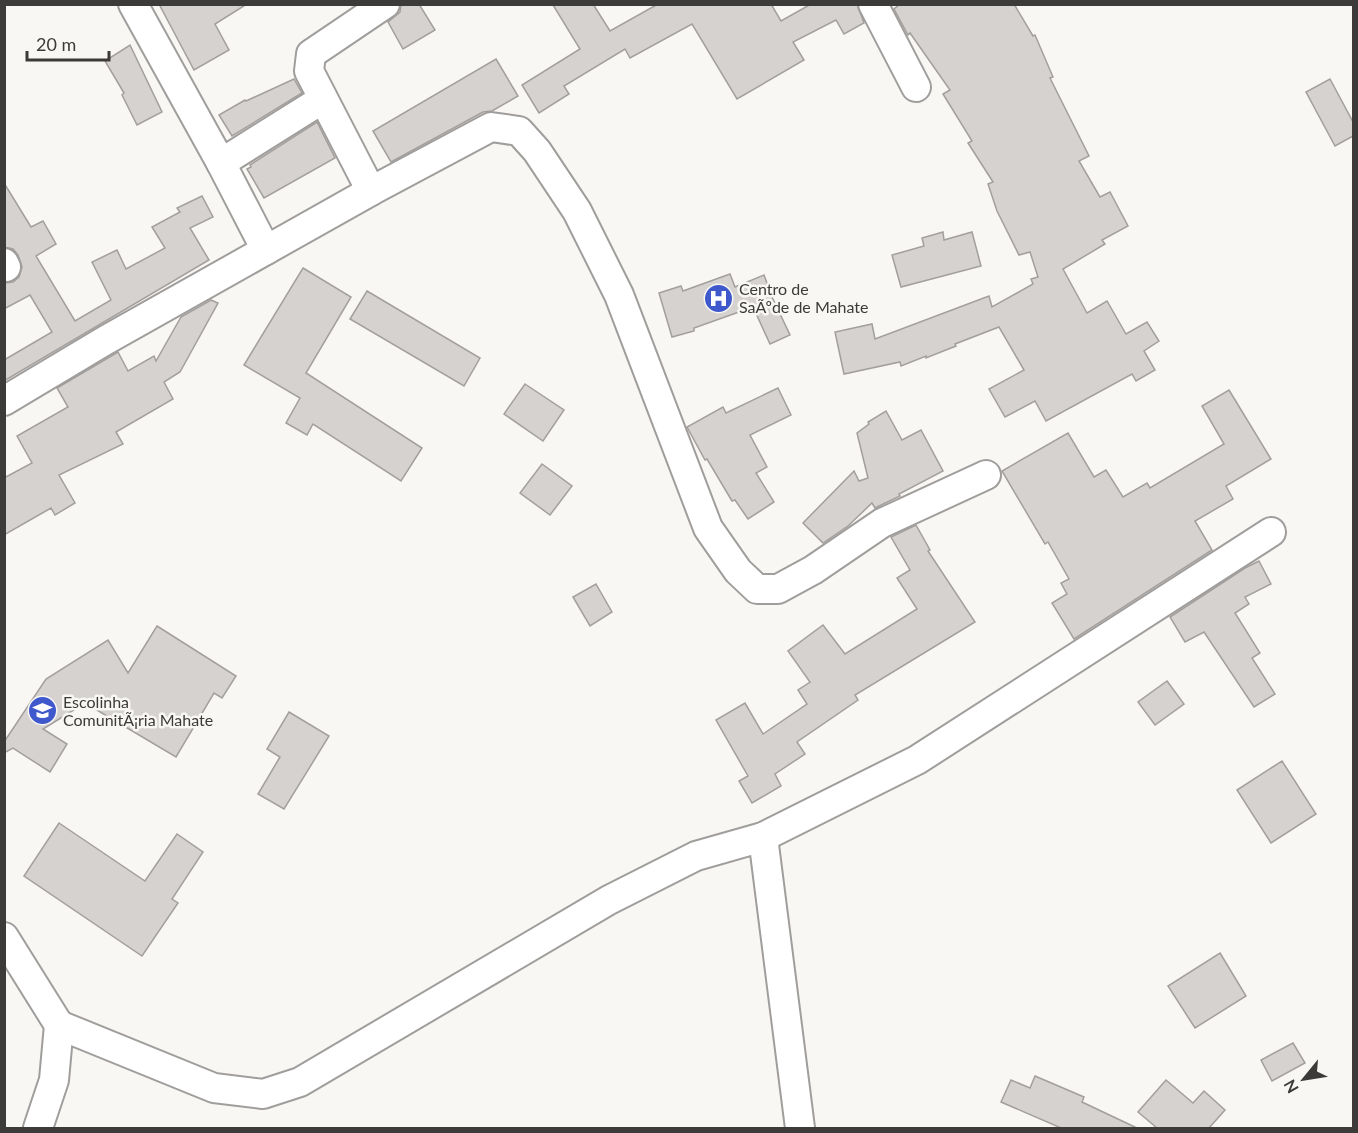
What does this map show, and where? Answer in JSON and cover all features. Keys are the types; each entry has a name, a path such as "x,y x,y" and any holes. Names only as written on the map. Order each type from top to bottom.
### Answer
{"street":[{"path":"133,4 266,250"},
{"path":"371,191 309,71 311,54 385,4"},
{"path":"873,4 916,87"},
{"path":"221,163 323,99"},
{"path":"4,401 106,340 371,191 491,128 519,131 537,151 577,211 619,295 708,528 738,571 757,589 778,589 813,570 882,523 986,474"},
{"path":"4,937 59,1025 214,1088 263,1094 300,1082 609,900 696,856 763,837 917,760 1271,532"},
{"path":"763,837 800,1128"},
{"path":"38,1128 54,1080 59,1025"}],"building":[{"path":"159,4 247,4 215,24 229,50 194,70"},
{"path":"401,4 419,4 435,30 403,49 388,22 400,12"},
{"path":"593,4 610,31 658,4 771,4 781,21 811,4 857,4 864,23 844,34 836,20 793,42 804,60 737,99 692,24 630,58 625,49 564,86 569,94 539,113 522,85 580,49 553,5"},
{"path":"900,4 1014,4 1033,36 1035,35 1053,77 1050,78 1089,156 1079,161 1100,197 1110,192 1128,226 1102,240 1105,244 1063,269 1087,313 1107,301 1126,334 1147,322 1159,341 1144,351 1155,370 1136,381 1132,374 1046,421 1035,401 1005,417 989,389 1024,370 999,327 926,358 926,356 901,366 900,362 844,374 835,332 872,324 875,339 989,296 992,307 1033,284 1031,279 1038,277 1030,252 1019,255 997,211 988,184 993,182 968,143 972,141 943,94 950,90 910,33 908,35 894,9"},
{"path":"130,45 162,112 137,125 122,95 124,93 105,61"},
{"path":"496,59 518,96 492,111 483,112 391,162 373,131"},
{"path":"294,79 302,93 232,136 219,115 245,100"},
{"path":"1330,79 1353,122 1353,136 1335,146 1306,92"},
{"path":"317,122 335,158 264,198 247,169"},
{"path":"4,183 31,227 43,221 56,244 36,256 75,321 111,300 92,262 117,250 126,269 165,248 152,227 180,212 177,208 202,196 213,217 190,228 209,260 4,381 4,360 52,332 30,295 4,309 4,283 13,282 19,277 22,267 13,249 4,247"},
{"path":"943,232 944,240 972,232 981,266 901,287 892,255 924,246 922,238"},
{"path":"303,268 351,297 306,373 422,448 401,481 313,424 307,435 286,423 300,398 244,365"},
{"path":"730,274 735,287 764,275 790,335 770,344 753,307 694,328 694,331 672,337 659,293 681,286 683,291"},
{"path":"367,291 480,358 464,386 350,319"},
{"path":"211,300 218,303 180,372 164,382 173,399 116,432 123,444 59,475 75,503 55,515 51,508 4,535 4,478 32,463 17,436 68,407 57,388 118,352 128,371 154,356 156,361 181,317"},
{"path":"525,384 564,410 543,441 504,414"},
{"path":"778,388 791,415 750,435 767,467 756,473 774,502 748,519 735,500 732,501 687,427 723,407 726,413"},
{"path":"1229,390 1271,459 1226,486 1233,499 1195,521 1212,550 1074,639 1052,603 1067,594 1061,583 1069,579 1048,542 1045,544 1002,471 1068,433 1094,477 1106,470 1123,497 1147,483 1150,488 1224,444 1202,406"},
{"path":"886,411 902,440 921,430 943,471 875,508 872,503 848,526 823,543 803,523 854,471 859,481 868,478 857,433 869,424 868,422"},
{"path":"542,464 572,486 550,515 520,493"},
{"path":"916,525 930,550 928,551 975,622 855,695 858,700 797,742 805,754 775,774 781,786 752,803 739,781 748,776 716,720 745,703 763,734 807,704 798,690 810,682 788,651 823,625 845,654 917,609 897,578 910,570 891,537"},
{"path":"1259,561 1271,584 1245,597 1249,604 1235,613 1260,653 1252,658 1275,694 1254,707 1204,632 1185,642 1170,617"},
{"path":"596,584 612,612 590,626 573,597"},
{"path":"157,626 236,676 222,698 214,693 176,757 85,703 43,729 67,744 50,772 13,748 4,753 4,742 46,679 108,640 128,673"},
{"path":"1167,681 1184,704 1155,725 1138,702"},
{"path":"289,712 329,736 284,809 258,794 280,757 267,749"},
{"path":"1282,761 1316,814 1271,843 1237,790"},
{"path":"59,823 145,881 177,834 203,852 172,899 178,903 142,956 24,876"},
{"path":"1220,953 1246,996 1195,1028 1168,986"},
{"path":"1293,1043 1305,1063 1272,1081 1261,1060"},
{"path":"1035,1076 1084,1097 1082,1102 1137,1128 1061,1128 1001,1102 1011,1080 1030,1088"},
{"path":"1166,1080 1193,1103 1204,1091 1225,1110 1209,1128 1157,1128 1138,1112"}],"place":[{"name":"Centro de SaÃºde de Mahate","path":"718,298"},
{"name":"Escolinha ComunitÃ¡ria Mahate","path":"42,711"}]}
